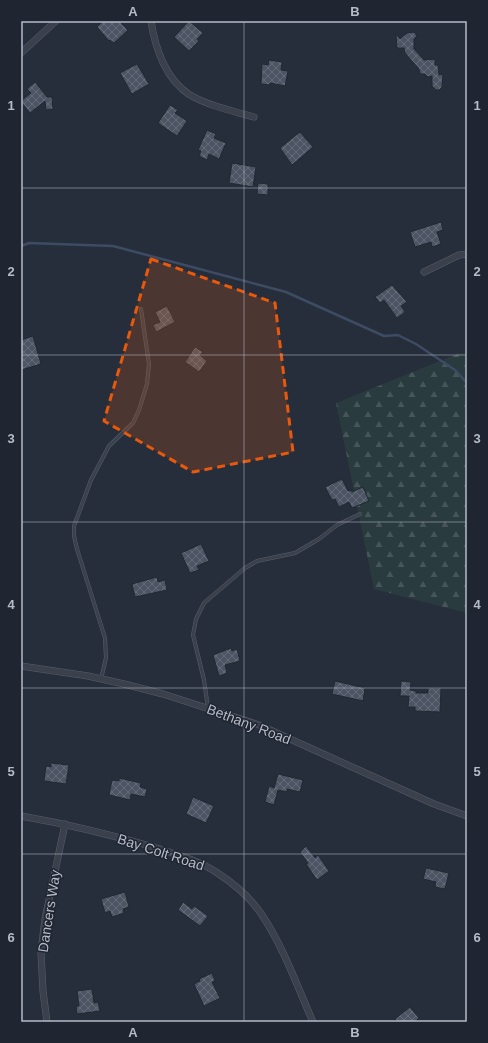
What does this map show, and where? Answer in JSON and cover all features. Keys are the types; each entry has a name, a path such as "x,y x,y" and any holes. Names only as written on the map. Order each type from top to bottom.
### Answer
{"street":[{"path":"21,53 56,21"},
{"path":"151,21 161,59 176,84 190,95 215,106 254,117"},
{"path":"424,272 459,255 467,254"},
{"name":"Bethany Road","path":"21,666 102,679 163,694 259,725 434,804 467,816"},
{"name":"Bay Colt Road","path":"21,816 65,824 134,841 184,857 216,872 234,884 261,914 275,938 313,1022"},
{"name":"Dancers Way","path":"47,1022 43,991 41,953 45,919 65,824"}],"lane":[{"path":"102,679 106,658 105,638 77,549 74,536 74,526 89,486 109,446 133,423 139,410 147,384 149,364 141,309"},
{"path":"208,708 204,680 193,635 196,619 204,603 245,568 257,561 295,553 319,540 338,525 360,514"}],"highlighted area":[{"path":"151,259 275,303 293,452 193,472 104,421"}],"green space":[{"path":"460,353 467,354 467,613 374,589 336,403"}],"building":[{"path":"103,21 119,21 128,30 114,43 110,40 109,41 97,27"},
{"path":"189,21 203,33 197,39 199,41 189,51 174,37"},
{"path":"414,32 417,36 414,39 414,49 424,60 435,59 435,65 438,65 439,75 443,74 442,87 439,90 436,90 432,86 432,76 428,77 425,74 420,74 419,69 405,53 404,48 397,48 396,34 400,39 407,33"},
{"path":"269,60 282,62 281,70 288,71 285,86 270,83 270,85 261,84 262,64 268,65"},
{"path":"137,64 149,84 132,94 120,73"},
{"path":"35,82 47,97 52,97 53,109 46,110 45,101 30,113 21,102 31,93 27,89"},
{"path":"170,105 178,110 175,113 187,121 177,136 158,123"},
{"path":"207,130 216,134 214,138 226,143 219,159 209,154 207,160 199,156 201,151 198,150"},
{"path":"300,132 313,147 292,165 280,148"},
{"path":"232,163 256,167 253,187 229,183"},
{"path":"258,183 268,184 268,195 257,194"},
{"path":"441,222 443,230 437,232 441,244 432,247 431,242 415,247 410,232"},
{"path":"392,285 407,302 401,306 405,312 397,318 384,300 380,303 375,297"},
{"path":"167,306 175,322 156,332 153,325 160,322 155,312"},
{"path":"33,336 41,364 21,370 21,340"},
{"path":"195,347 203,352 200,355 207,361 199,372 185,362"},
{"path":"342,479 348,491 351,490 352,492 363,487 369,501 352,508 349,502 339,507 335,499 332,500 325,487"},
{"path":"201,544 209,561 197,566 199,570 190,573 181,553"},
{"path":"157,577 158,582 165,580 167,590 135,597 132,584"},
{"path":"231,648 232,651 237,649 240,661 225,665 227,673 219,676 213,655"},
{"path":"335,681 365,688 363,701 332,694"},
{"path":"401,681 411,682 410,690 416,691 416,693 428,693 428,688 441,688 440,712 415,711 415,707 408,707 409,696 400,696"},
{"path":"51,763 69,765 66,784 44,781 46,766 51,767"},
{"path":"278,774 303,780 300,792 287,789 287,792 278,790 274,805 265,802 269,786 274,788"},
{"path":"119,778 141,783 140,787 147,789 145,797 131,794 130,800 109,795 112,780 119,781"},
{"path":"193,797 214,806 206,823 186,814"},
{"path":"306,846 315,858 318,855 329,871 317,880 300,852"},
{"path":"426,868 449,873 445,889 435,887 436,882 423,879"},
{"path":"125,892 129,907 123,909 124,913 112,917 110,911 105,913 101,899"},
{"path":"183,902 192,909 194,906 208,916 200,926 178,910"},
{"path":"212,973 215,981 212,982 220,998 204,1006 194,984 200,981 199,979"},
{"path":"92,989 94,1003 98,1002 100,1011 77,1014 76,1006 79,1006 77,991"},
{"path":"410,1007 419,1018 415,1022 398,1022 395,1019"}],"waterway":[{"path":"21,246 29,243 113,246 286,292 384,336 398,335 416,344 455,370 467,383"}]}
